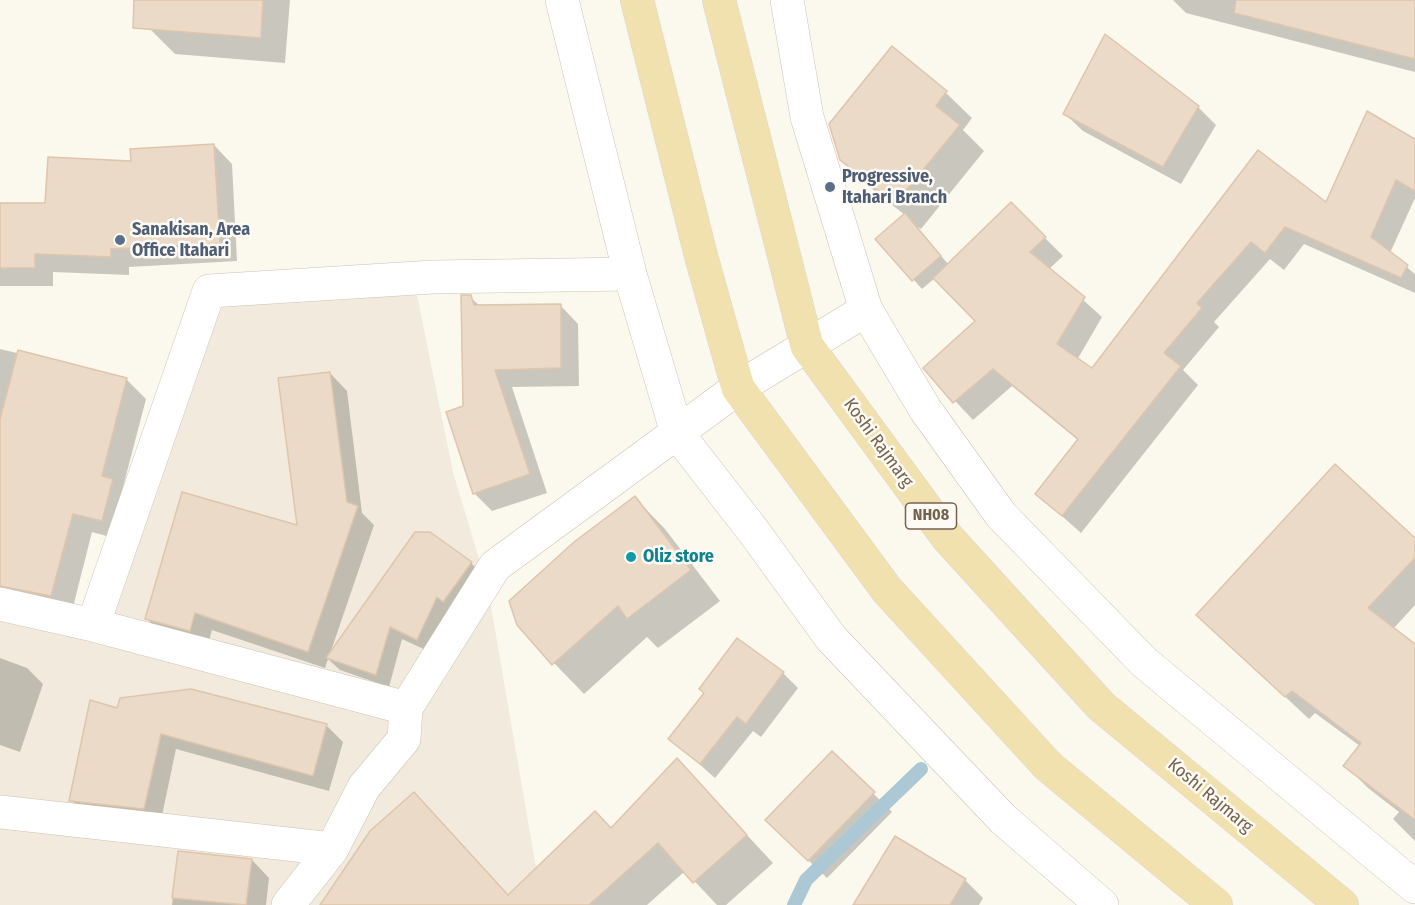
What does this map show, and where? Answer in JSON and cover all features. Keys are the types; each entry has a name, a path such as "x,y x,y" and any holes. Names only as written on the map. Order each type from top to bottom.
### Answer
{"main road":[{"path":"637,0 698,245 738,388 887,590 1048,766 1216,905"},
{"name":"Koshi Rajmarg","path":"719,0 807,346 947,537 1101,706 1342,905"}],"street":[{"path":"562,0 630,274 677,433 754,532 831,638 1003,819 1102,905"},
{"path":"788,0 807,117 866,310 925,409 1009,524 1144,662 1415,887"},
{"path":"93,625 209,291 433,276 630,274"},
{"path":"288,905 332,849 364,788 404,740 406,708 495,566 738,388 866,310"},
{"path":"0,604 93,625 406,708"},
{"path":"0,812 332,849"}],"shaded area":[{"path":"411,266 453,472 488,589 535,862 554,905 0,905 0,611 94,631 205,277"}],"building":[{"path":"134,0 263,0 261,38 133,28"},
{"path":"1236,0 1415,0 1415,59 1234,13"},
{"path":"1105,34 1199,106 1163,167 1063,114"},
{"path":"892,46 947,91 936,106 960,125 895,204 840,160 829,124"},
{"path":"1367,111 1415,139 1415,191 1396,180 1371,237 1408,265 1401,278 1285,227 1265,253 1251,242 1197,303 1202,308 1164,353 1181,366 1062,516 1035,494 1078,439 993,369 953,403 923,368 975,321 933,278 1011,202 1046,237 1030,252 1085,297 1057,344 1092,368 1258,150 1326,202"},
{"path":"214,144 220,244 111,249 111,257 35,254 35,268 0,268 0,203 45,203 48,157 131,161 130,149"},
{"path":"905,213 941,256 912,281 875,239"},
{"path":"461,295 471,295 474,305 561,304 561,368 495,370 530,474 473,494 446,412 463,406"},
{"path":"18,350 127,378 102,476 113,479 102,521 73,514 51,596 0,586 0,419"},
{"path":"330,372 347,502 358,506 308,652 195,613 190,631 145,619 182,492 297,525 278,378"},
{"path":"1335,464 1415,538 1415,558 1368,608 1415,644 1415,820 1343,766 1361,743 1292,691 1285,697 1196,615"},
{"path":"635,496 691,570 627,619 618,606 552,665 517,625 509,601 574,542"},
{"path":"415,532 430,532 472,562 443,602 437,597 417,640 390,627 376,675 326,658"},
{"path":"737,638 784,672 746,724 737,717 700,764 668,739 704,693 699,689"},
{"path":"191,689 327,724 313,776 161,734 144,809 69,801 90,700 117,708 120,698"},
{"path":"832,751 875,792 808,861 765,820"},
{"path":"677,758 747,835 693,883 658,843 589,905 320,905 370,831 414,792 508,895 595,811 611,828"},
{"path":"895,836 966,879 950,905 853,905"},
{"path":"178,851 252,859 246,905 172,898"}],"waterway":[{"path":"794,905 806,880 921,769"}],"place":[{"name":"Progressive, Itahari Branch","path":"830,187"},
{"name":"Sanakisan, Area Office Itahari","path":"120,240"},
{"name":"Oliz store","path":"631,557"}]}
